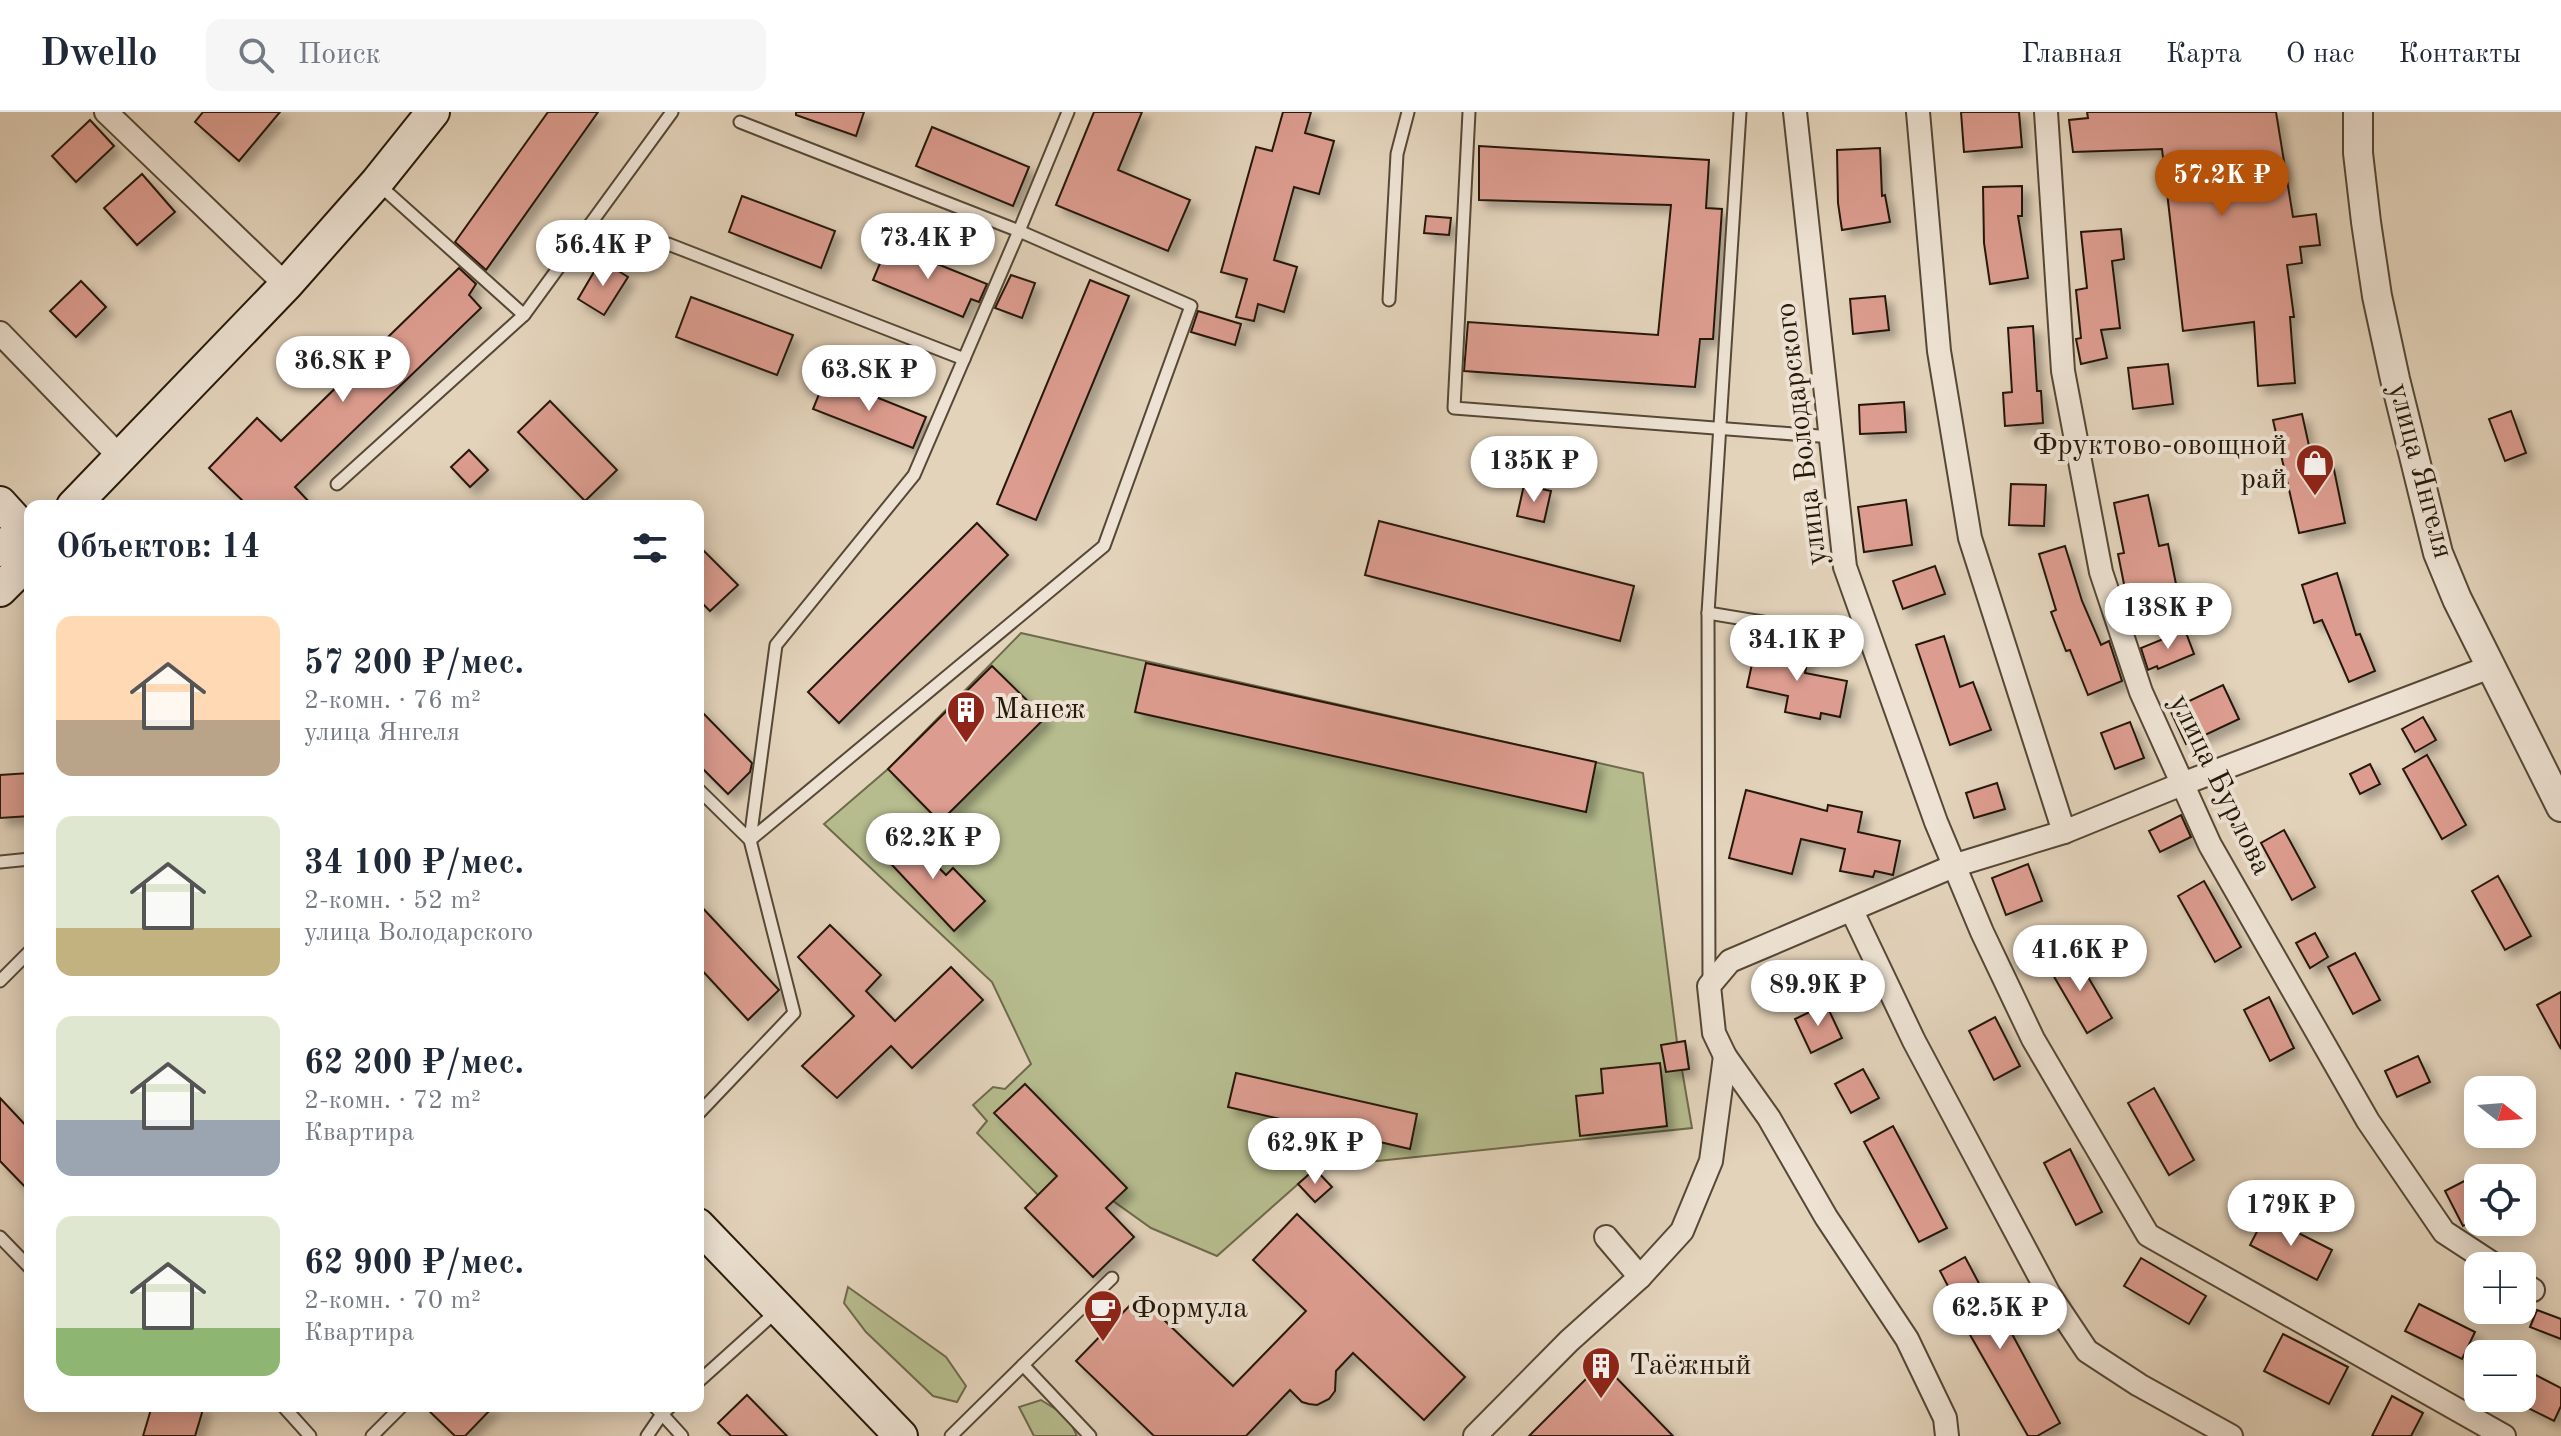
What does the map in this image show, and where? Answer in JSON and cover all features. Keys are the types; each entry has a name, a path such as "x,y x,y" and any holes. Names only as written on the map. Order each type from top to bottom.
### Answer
{"main road":[{"path":"74,500 286,285 377,182 433,112"},
{"path":"0,503 24,525"},
{"path":"0,550 24,532"},
{"path":"0,590 24,566"},
{"path":"704,1231 901,1436"}],"street":[{"path":"106,112 286,285"},
{"name":"улица Володарского","path":"1795,112 1845,567 1936,822 1982,932 2033,1039 2148,1235 2504,1436"},
{"path":"1918,112 1939,351 1970,538 2064,832"},
{"name":"улица Бурлова","path":"2046,112 2063,371 2101,572 2141,692 2210,845 2368,1121 2444,1232 2475,1252"},
{"name":"улица Янгеля","path":"2358,112 2358,153 2366,222 2395,379 2438,553 2490,667 2561,807"},
{"path":"0,333 119,456"},
{"path":"1947,1436 1945,1418 1907,1339 1826,1217 1769,1118 1725,1056 1714,1033 1709,986 1730,961 1956,865 2064,832 2490,667"},
{"path":"1852,911 1914,1041 2041,1280 2087,1351 2139,1385 2231,1436"},
{"path":"1475,1436 1569,1341 1640,1277 1682,1231 1711,1161 1725,1056"},
{"path":"1606,1237 1640,1277"}],"lane":[{"path":"337,484 524,315 672,112"},
{"path":"704,1108 794,1013 750,840 776,645 914,475 1068,112"},
{"path":"1389,300 1397,154 1408,112"},
{"path":"1469,112 1454,408 1832,437"},
{"path":"1709,986 1708,613 1740,112"},
{"path":"740,122 1019,231 1191,306 1104,546 750,840"},
{"path":"377,182 524,315"},
{"path":"668,244 964,359"},
{"path":"1708,613 1871,640"},
{"path":"704,795 750,840"},
{"path":"0,862 24,860"},
{"path":"0,981 24,957"},
{"path":"0,1237 24,1262"},
{"path":"951,1436 1112,1278"},
{"path":"704,1377 780,1308"},
{"path":"1023,1365 1090,1436"},
{"path":"288,1412 310,1436"},
{"path":"372,1436 396,1412"},
{"path":"647,1436 661,1412"},
{"path":"665,1412 682,1436"}],"green space":[{"path":"1021,633 1643,773 1677,1042 1685,1042 1689,1069 1682,1070 1692,1128 1339,1165 1324,1158 1217,1256 1151,1228 1067,1168 1038,1195 977,1133 987,1121 973,1105 993,1087 1005,1089 1031,1064 992,982 824,824 888,769"},
{"path":"848,1287 946,1357 966,1386 957,1402 933,1396 866,1332 844,1303"},
{"path":"1041,1400 1068,1417 1077,1436 1034,1436 1019,1407"}],"building":[{"path":"203,112 280,112 239,161 195,122"},
{"path":"548,112 598,112 486,270 455,242"},
{"path":"796,112 864,112 856,136 796,115"},
{"path":"1094,112 1142,112 1118,170 1190,200 1168,251 1056,205"},
{"path":"1283,112 1311,112 1305,133 1334,141 1319,194 1294,187 1274,260 1297,267 1284,312 1258,304 1254,321 1236,317 1247,279 1221,272 1256,147 1272,151"},
{"path":"1961,112 2019,112 2022,147 1964,152"},
{"path":"2087,112 2276,112 2293,217 2316,214 2320,245 2300,247 2302,263 2287,265 2294,317 2290,317 2295,383 2258,386 2254,322 2183,331 2162,149 2073,152 2069,120 2088,118"},
{"path":"90,120 114,146 76,182 52,156"},
{"path":"932,127 1029,167 1013,206 916,166"},
{"path":"1479,146 1709,160 1706,208 1722,209 1713,339 1700,339 1695,387 1464,371 1468,322 1658,335 1671,205 1479,200"},
{"path":"1880,148 1882,196 1885,195 1890,222 1842,230 1837,150"},
{"path":"142,174 175,212 137,245 104,208"},
{"path":"2022,186 2022,216 2018,216 2028,278 1990,284 1984,243 1983,187"},
{"path":"742,196 835,231 821,268 729,232"},
{"path":"1426,216 1451,218 1449,235 1424,233"},
{"path":"2121,229 2124,259 2112,261 2120,328 2101,330 2107,358 2081,364 2076,339 2081,338 2076,290 2087,288 2081,232"},
{"path":"888,244 987,284 979,302 971,299 963,317 873,280"},
{"path":"601,260 628,277 604,315 578,299"},
{"path":"459,268 476,284 469,295 481,308 295,487 307,500 242,500 209,468 257,418 281,441"},
{"path":"1011,275 1035,283 1022,318 995,308"},
{"path":"1090,280 1129,296 1036,520 997,504"},
{"path":"81,281 106,307 76,337 50,311"},
{"path":"1885,296 1889,330 1853,334 1850,299"},
{"path":"691,297 793,335 777,375 676,337"},
{"path":"1198,311 1241,324 1235,345 1191,332"},
{"path":"2033,326 2037,391 2041,391 2043,423 2005,426 2003,393 2012,392 2008,328"},
{"path":"2168,364 2173,404 2133,409 2128,368"},
{"path":"826,377 926,417 913,448 813,409"},
{"path":"550,401 617,470 584,500 518,432"},
{"path":"1904,402 1906,432 1860,434 1859,405"},
{"path":"2511,411 2526,453 2505,461 2489,419"},
{"name":"Фруктово-овощной рай","path":"2302,414 2313,464 2332,460 2345,523 2299,533 2273,420"},
{"path":"469,450 488,470 470,487 451,467"},
{"path":"2011,484 2046,485 2044,526 2009,525"},
{"path":"1524,485 1551,491 1544,522 1517,516"},
{"path":"2148,495 2159,546 2168,544 2177,589 2127,599 2118,554 2124,553 2114,503"},
{"path":"1906,500 1912,545 1864,552 1858,507"},
{"path":"1379,521 1634,586 1620,641 1365,575"},
{"path":"977,523 1008,555 839,723 808,692"},
{"path":"2065,546 2082,601 2101,645 2109,641 2122,681 2088,695 2051,612 2056,610 2039,554"},
{"path":"704,551 738,585 710,611 704,605"},
{"path":"1935,566 1945,594 1903,609 1893,581"},
{"path":"2337,573 2356,635 2360,634 2375,671 2349,682 2322,620 2314,623 2302,585"},
{"path":"2185,630 2194,654 2148,670 2141,648"},
{"path":"1944,636 1960,687 1973,682 1991,730 1950,745 1916,645"},
{"path":"1774,646 1809,653 1805,673 1847,681 1840,717 1821,713 1820,719 1785,712 1788,696 1747,687 1755,650 1773,654"},
{"path":"1146,663 1596,762 1586,812 1135,712"},
{"name":"Манеж","path":"992,666 1045,718 940,822 888,769"},
{"path":"2223,685 2239,719 2186,744 2170,710"},
{"path":"704,714 752,763 750,772 728,794 704,770"},
{"path":"2423,717 2436,740 2415,752 2402,729"},
{"path":"2130,722 2144,758 2115,769 2101,733"},
{"path":"2427,755 2466,825 2442,839 2403,769"},
{"path":"2370,764 2380,784 2360,794 2350,774"},
{"path":"24,773 24,816 0,818 0,775"},
{"path":"1997,783 2005,809 1974,818 1966,793"},
{"path":"1746,790 1827,811 1828,805 1862,812 1858,832 1900,841 1893,875 1875,871 1873,877 1840,871 1845,849 1801,839 1792,874 1729,858"},
{"path":"2181,815 2191,837 2160,852 2149,831"},
{"path":"901,829 946,875 953,868 985,901 954,931 879,851"},
{"path":"2284,830 2315,887 2292,900 2261,843"},
{"path":"2028,864 2042,901 2006,915 1992,878"},
{"path":"2498,876 2531,936 2505,950 2472,891"},
{"path":"2204,881 2241,947 2215,962 2178,896"},
{"path":"704,909 779,990 748,1020 704,972"},
{"path":"830,925 881,975 866,991 895,1021 951,967 983,1000 912,1068 891,1046 837,1098 802,1066 854,1016 798,957"},
{"path":"2315,933 2328,957 2310,968 2296,943"},
{"path":"2074,953 2112,1018 2087,1033 2049,968"},
{"path":"2355,953 2380,1000 2353,1014 2328,967"},
{"path":"2561,992 2561,1049 2537,1005"},
{"path":"2269,997 2294,1048 2270,1061 2244,1010"},
{"path":"1826,1004 1842,1038 1811,1053 1795,1019"},
{"path":"1995,1017 2020,1066 1994,1080 1969,1031"},
{"path":"1685,1041 1689,1069 1666,1072 1661,1045"},
{"path":"2418,1056 2430,1082 2397,1097 2385,1071"},
{"path":"1660,1063 1667,1126 1580,1136 1576,1096 1603,1093 1601,1069"},
{"path":"1863,1069 1879,1098 1851,1113 1835,1084"},
{"path":"1236,1073 1417,1114 1410,1149 1228,1107"},
{"path":"1025,1084 1127,1188 1106,1208 1134,1237 1093,1277 1025,1208 1057,1176 994,1113"},
{"path":"2154,1088 2194,1160 2169,1175 2128,1103"},
{"path":"0,1098 24,1124 24,1186 0,1161"},
{"path":"1893,1126 1947,1228 1919,1242 1864,1142"},
{"path":"2070,1149 2102,1212 2076,1225 2044,1163"},
{"path":"1315,1169 1332,1187 1315,1202 1298,1184"},
{"path":"2464,1181 2463,1226 2445,1191"},
{"path":"1297,1214 1465,1377 1424,1420 1353,1353 1336,1371 1335,1391 1329,1399 1317,1405 1309,1404 1302,1402 1290,1390 1246,1436 1154,1436 1076,1361 1139,1296 1233,1386 1306,1311 1253,1260"},
{"path":"2265,1216 2332,1250 2317,1280 2250,1245"},
{"path":"1965,1257 1993,1310 1998,1308 2060,1423 2037,1436 2028,1436 1965,1326 1968,1324 1940,1271"},
{"path":"2141,1258 2206,1296 2189,1324 2124,1286"},
{"path":"2419,1304 2475,1332 2471,1340 2464,1340 2462,1359 2405,1331"},
{"path":"2537,1310 2561,1319 2561,1339 2530,1327 2536,1324"},
{"path":"2283,1334 2348,1367 2329,1404 2264,1371"},
{"name":"Таёжный","path":"1602,1363 1673,1436 1529,1436"},
{"path":"2536,1375 2561,1388 2561,1406 2554,1421 2536,1412"},
{"path":"747,1395 787,1436 731,1436 718,1423"},
{"path":"2392,1396 2423,1413 2411,1436 2372,1436"},
{"path":"150,1412 202,1412 195,1436 143,1436"},
{"path":"430,1412 488,1412 465,1436 455,1436"}],"place":[{"name":"Фруктово-овощной рай","path":"2315,497"},
{"name":"Манеж","path":"966,744"},
{"name":"Формула","path":"1103,1343"},
{"name":"Таёжный","path":"1601,1400"}]}
